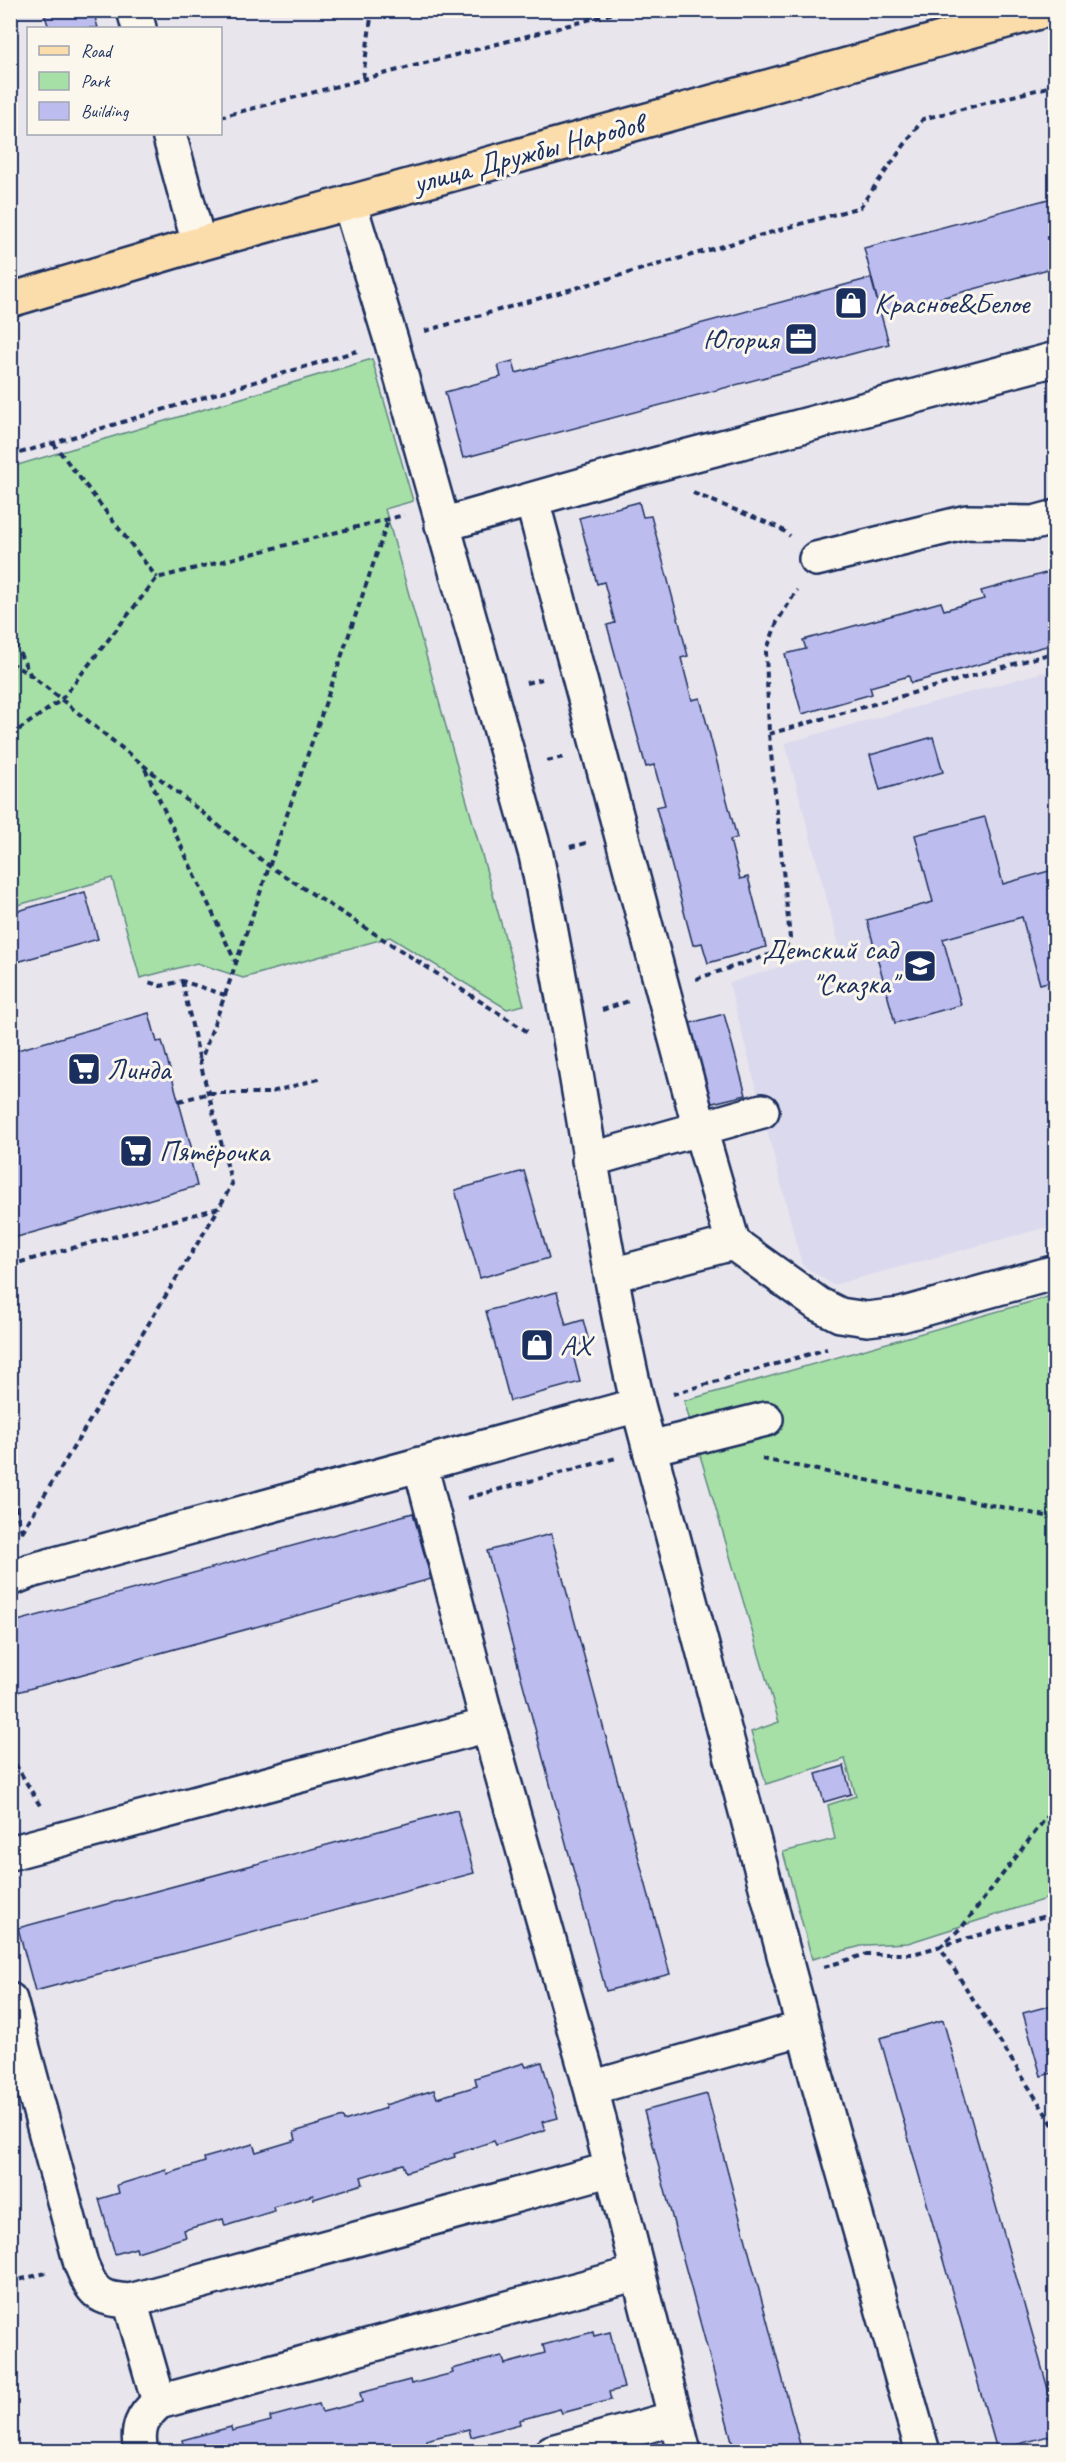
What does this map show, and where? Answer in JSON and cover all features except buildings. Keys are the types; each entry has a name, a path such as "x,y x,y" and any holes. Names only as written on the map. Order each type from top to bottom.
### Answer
{"main road":[{"name":"улица Дружбы Народов","path":"10,300 349,202 1046,10"}],"street":[{"path":"134,10 139,27"},
{"path":"169,135 199,244"},
{"path":"349,202 392,340 536,855 554,939 589,1160 638,1405 804,2028 923,2451"},
{"path":"442,525 1056,359"},
{"path":"532,500 700,1129 733,1243 818,1304 840,1314 867,1319 901,1316 1056,1272"},
{"path":"816,559 967,522 1035,523 1056,518"},
{"path":"589,1160 762,1111"},
{"path":"612,1275 733,1243"},
{"path":"20,1575 638,1405"},
{"path":"650,1448 766,1419"},
{"path":"420,1464 488,1725 591,2088 684,2451"},
{"path":"10,1853 488,1725"},
{"path":"10,2000 85,2272 91,2289 108,2300 130,2301 612,2169"},
{"path":"591,2088 804,2028"},
{"path":"141,2451 139,2426 145,2413 159,2402 639,2273"},
{"path":"130,2301 159,2402"},
{"path":"552,2451 675,2418"}],"path":[{"path":"363,79 372,10"},
{"path":"222,116 626,10"},
{"path":"10,456 392,340 860,207 923,119 1056,85"},
{"path":"53,443 157,578"},
{"path":"567,1022 784,950 790,938 769,734 766,652 777,622 816,559 780,528 687,491"},
{"path":"10,736 61,700 157,578 388,520 270,866 200,1062"},
{"path":"10,634 32,676"},
{"path":"769,734 1056,652"},
{"path":"10,663 32,676 144,768 270,866 528,1032"},
{"path":"491,691 578,670"},
{"path":"513,769 598,749"},
{"path":"144,768 236,964"},
{"path":"536,855 622,834"},
{"path":"148,982 161,986 182,981 225,995"},
{"path":"22,1532 232,1184 210,1093 200,1062 182,981"},
{"path":"179,1101 210,1093 268,1093 322,1078"},
{"path":"10,1265 219,1208"},
{"path":"431,1508 650,1448"},
{"path":"756,1458 1056,1518"},
{"path":"10,1486 22,1532 20,1575"},
{"path":"10,1755 59,1839"},
{"path":"940,1947 962,1926 1056,1805"},
{"path":"791,1976 867,1954 913,1954 1056,1913"},
{"path":"940,1947 1056,2130"}],"shaded area":[{"name":"Детский сад \"Сказка\"","path":"1055,669 1055,1225 833,1285 802,1265 729,983 840,948 785,743"}],"green space":[{"path":"372,359 413,501 385,509 524,1005 507,1009 390,937 243,978 197,963 140,978 112,878 11,907 11,467"},
{"path":"1055,1295 1055,1896 908,1943 865,1945 812,1959 783,1852 835,1839 828,1805 856,1796 845,1759 766,1784 751,1732 779,1722 684,1401"}],"place":[{"name":"Красное&Белое","path":"851,303"},
{"name":"Югория","path":"801,339"},
{"name":"Детский сад \"Сказка\"","path":"920,966"},
{"name":"Линда","path":"84,1069"},
{"name":"Пятёрочка","path":"136,1151"},
{"name":"АХ","path":"537,1345"}]}
